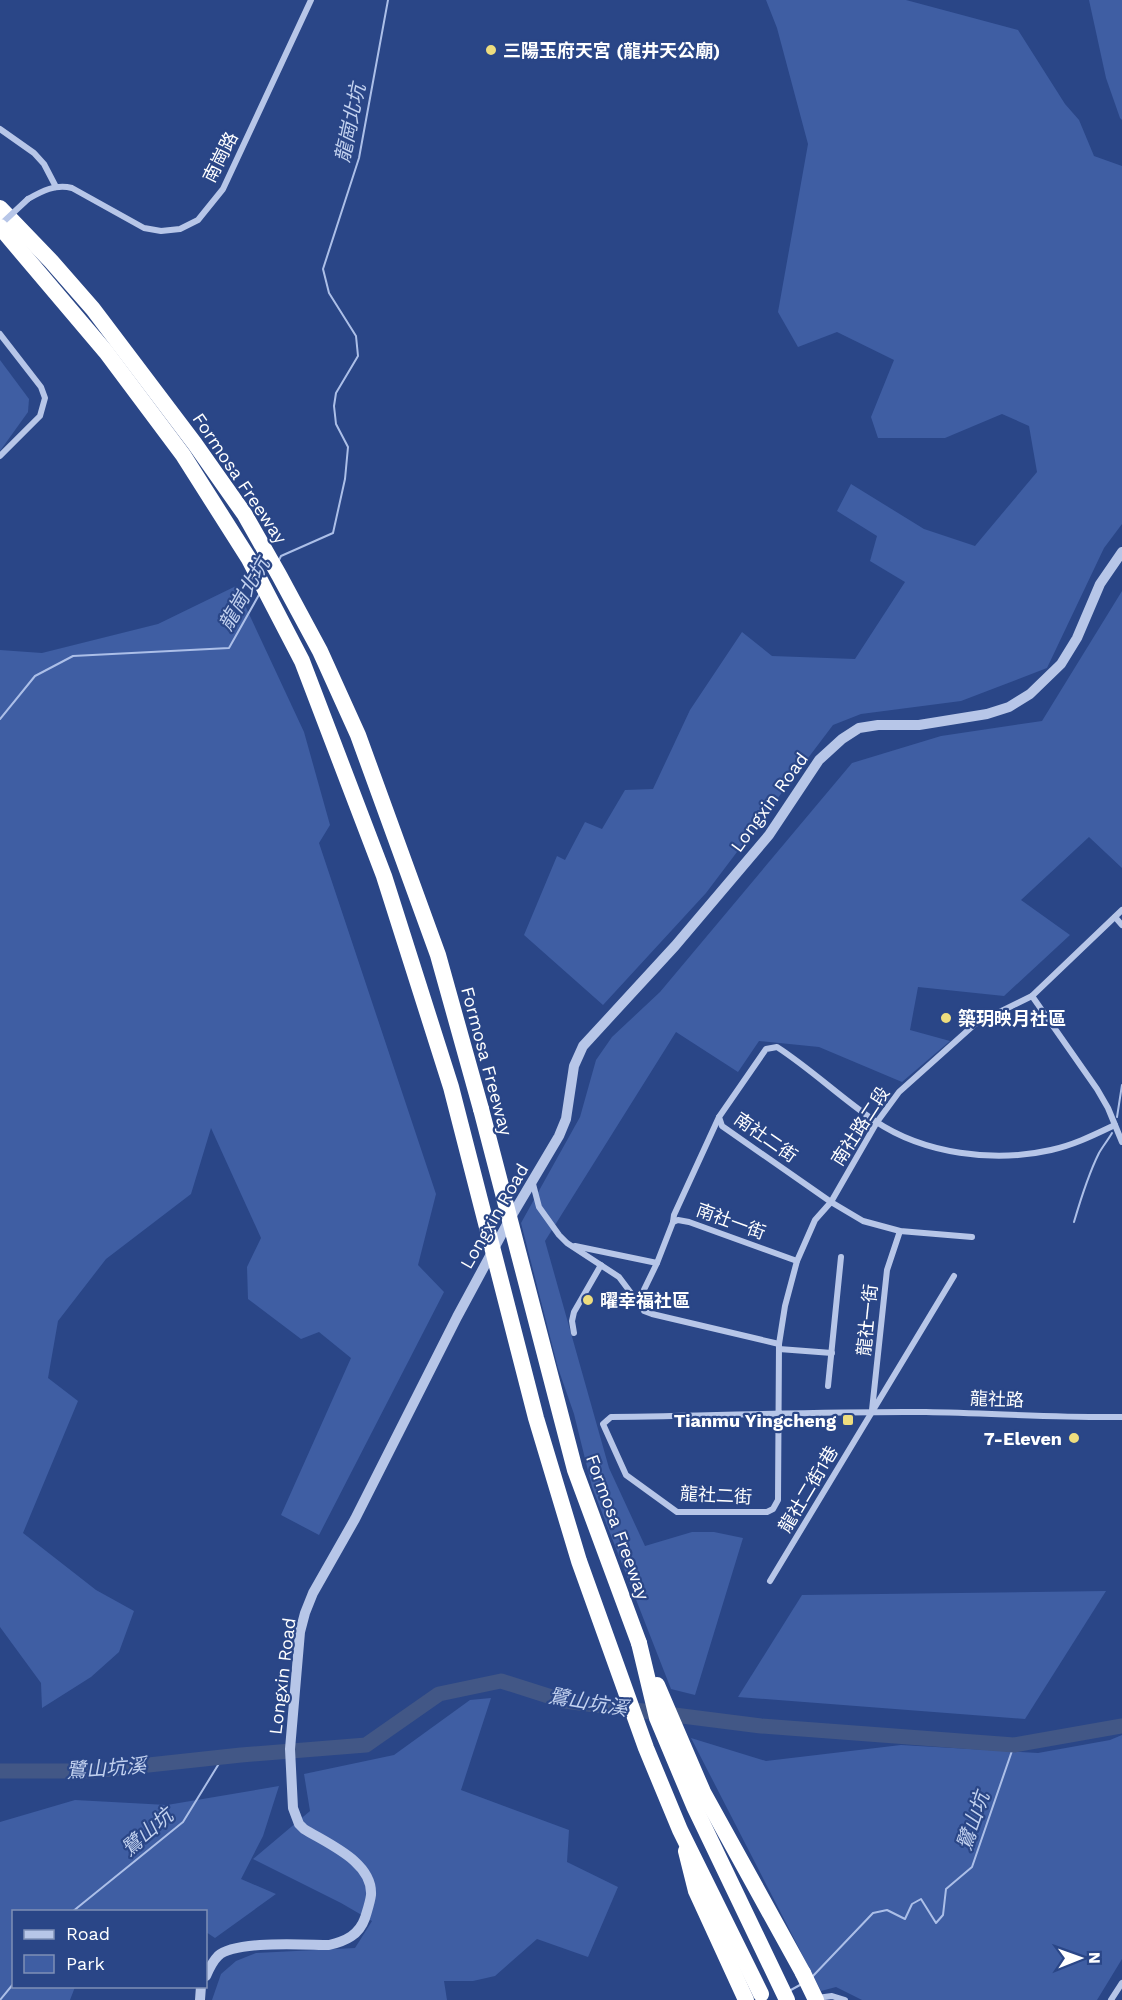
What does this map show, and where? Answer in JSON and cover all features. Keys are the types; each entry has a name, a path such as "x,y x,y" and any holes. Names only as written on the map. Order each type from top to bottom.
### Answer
{"highway":[{"name":"Formosa Freeway","path":"0,208 93,309 195,444 245,515 320,651 358,735 438,955 482,1109 575,1470 639,1643 657,1718 698,1799 776,1980 787,2000"},
{"name":"Formosa Freeway","path":"0,226 106,352 183,455 249,559 302,661 384,876 451,1087 536,1418 579,1561 646,1748 680,1830 765,2000"},
{"path":"698,1799 803,1973 815,2000"},
{"path":"680,1830 696,1891 746,2000"}],"street":[{"name":"南崗路","path":"56,187 72,188 144,228 161,231 180,229 198,220 223,189 311,0"},
{"path":"0,129 34,153 44,164 56,187 46,189 28,200 0,226"},
{"path":"0,334 41,387 45,398 40,416 0,456"},
{"name":"Longxin Road","path":"207,1974 213,1962 225,1951 244,1946 329,1945 342,1942 361,1928 371,1895 370,1883 365,1873 357,1862 299,1824 293,1808 290,1770 291,1723 300,1632 313,1593 355,1519 452,1327 559,1136 566,1119 574,1066 583,1046 668,954 769,835 819,760 842,739 859,728 878,725 918,725 987,714 1009,707 1030,694 1061,664 1077,638 1100,584 1122,552"},
{"name":"南社路二段","path":"777,1415 779,1346 789,1286 796,1261 815,1220 831,1202 877,1122 900,1092 975,1024 1032,996 1122,910"},
{"path":"1115,917 1122,925"},
{"path":"1032,996 1085,1070 1108,1108 1122,1142"},
{"name":"南社二街","path":"972,1237 900,1232 863,1221 831,1202 722,1126 719,1117 766,1049 777,1047 877,1122 930,1146 987,1156 1025,1155 1052,1150 1085,1139 1115,1125"},
{"path":"673,1222 674,1215 719,1117"},
{"path":"532,1183 543,1215 569,1244 619,1277 644,1311 779,1346 832,1353"},
{"name":"南社一街","path":"640,1305 639,1300 673,1222 683,1220 796,1261"},
{"name":"龍社一街","path":"871,1413 887,1270 900,1232"},
{"path":"569,1244 657,1263"},
{"path":"828,1386 841,1257"},
{"path":"574,1334 572,1321 574,1312 601,1265"},
{"name":"龍社二街1巷","path":"771,1581 954,1276"},
{"name":"龍社路","path":"871,1413 925,1412 1122,1417"},
{"name":"龍社二街","path":"777,1415 778,1500 773,1509 767,1512 677,1512 626,1475 603,1424 611,1417 871,1413"},
{"path":"1111,2000 1122,1983"},
{"path":"815,2000 818,1997 832,1996 845,2000"}],"green space":[{"path":"766,0 906,0 1018,30 1065,104 1079,120 1094,156 1122,166 1122,524 1104,548 1047,668 961,701 861,714 833,725 706,893 603,1005 524,935 557,856 565,860 585,822 602,829 625,790 653,789 690,710 742,632 772,656 855,659 905,582 870,561 877,536 837,511 851,484 924,529 975,546 1037,472 1029,426 1002,414 945,438 878,438 871,417 894,360 837,332 798,347 778,312 808,144 777,28"},
{"path":"1089,0 1122,0 1122,120 1106,78"},
{"path":"0,360 29,399 28,412 0,451"},
{"path":"236,586 304,732 330,825 319,843 436,1194 418,1265 444,1292 319,1535 281,1515 351,1358 319,1332 301,1339 248,1299 247,1267 261,1238 211,1128 191,1194 106,1259 58,1321 48,1378 78,1401 23,1533 96,1590 134,1611 119,1652 91,1677 42,1708 41,1683 0,1627 0,650 42,653 158,624"},
{"path":"1122,591 1122,868 1089,837 1021,900 1070,935 1004,996 918,987 910,1030 950,1041 902,1082 819,1047 759,1041 738,1072 676,1032 545,1241 609,1468 645,1546 692,1532 714,1532 743,1538 695,1695 671,1689 592,1487 574,1414 558,1368 521,1223 580,1117 596,1060 612,1037 660,992 852,763 941,736 1042,721"},
{"path":"1106,1591 1025,1719 738,1697 802,1595"},
{"path":"491,1698 461,1790 569,1830 567,1862 618,1887 588,1957 537,1939 495,1976 473,1981 444,1981 447,2000 212,2000 221,1974 236,1961 256,1953 355,1948 372,1921 253,1859 310,1811 304,1774 394,1755 470,1700"},
{"path":"1122,1735 1122,1959 1097,2000 862,2000 836,1987 821,1991 691,1738 766,1761 901,1745 1038,1753 1110,1740"},
{"path":"279,1786 263,1836 241,1879 276,1894 215,1938 207,1933 207,1910 12,1910 12,1988 75,1988 70,2000 0,2000 0,1822 75,1800 167,1805"}],"waterway":[{"name":"龍崗北坑","path":"279,560 281,556 333,533 345,479 348,447 336,424 334,406 336,393 358,356 356,336 329,293 323,269 359,158 388,0"},
{"name":"龍崗北坑","path":"0,719 35,676 73,656 229,648 260,593"},
{"path":"1117,1117 1122,1085"},
{"path":"1074,1222 1091,1170 1112,1133"},
{"name":"鷺山坑溪","path":"0,1771 93,1771 241,1755 366,1745 439,1694 501,1681 564,1701 761,1726 1014,1745 1122,1726"},
{"name":"鷺山坑","path":"812,1977 873,1913 887,1910 905,1919 912,1904 921,1899 936,1923 943,1915 946,1889 972,1867 1014,1745"},
{"name":"鷺山坑","path":"74,1910 183,1822 223,1757"},
{"name":"鷺山坑","path":"0,2000 12,1985"},
{"name":"鷺山坑","path":"789,1991 800,1985"}],"place":[{"name":"三陽玉府天宮 (龍井天公廟)","path":"491,50"},
{"name":"築玥映月社區","path":"946,1018"},
{"name":"曜幸福社區","path":"588,1300"},
{"name":"Tianmu Yingcheng","path":"848,1420"},
{"name":"7-Eleven","path":"1074,1438"}]}
